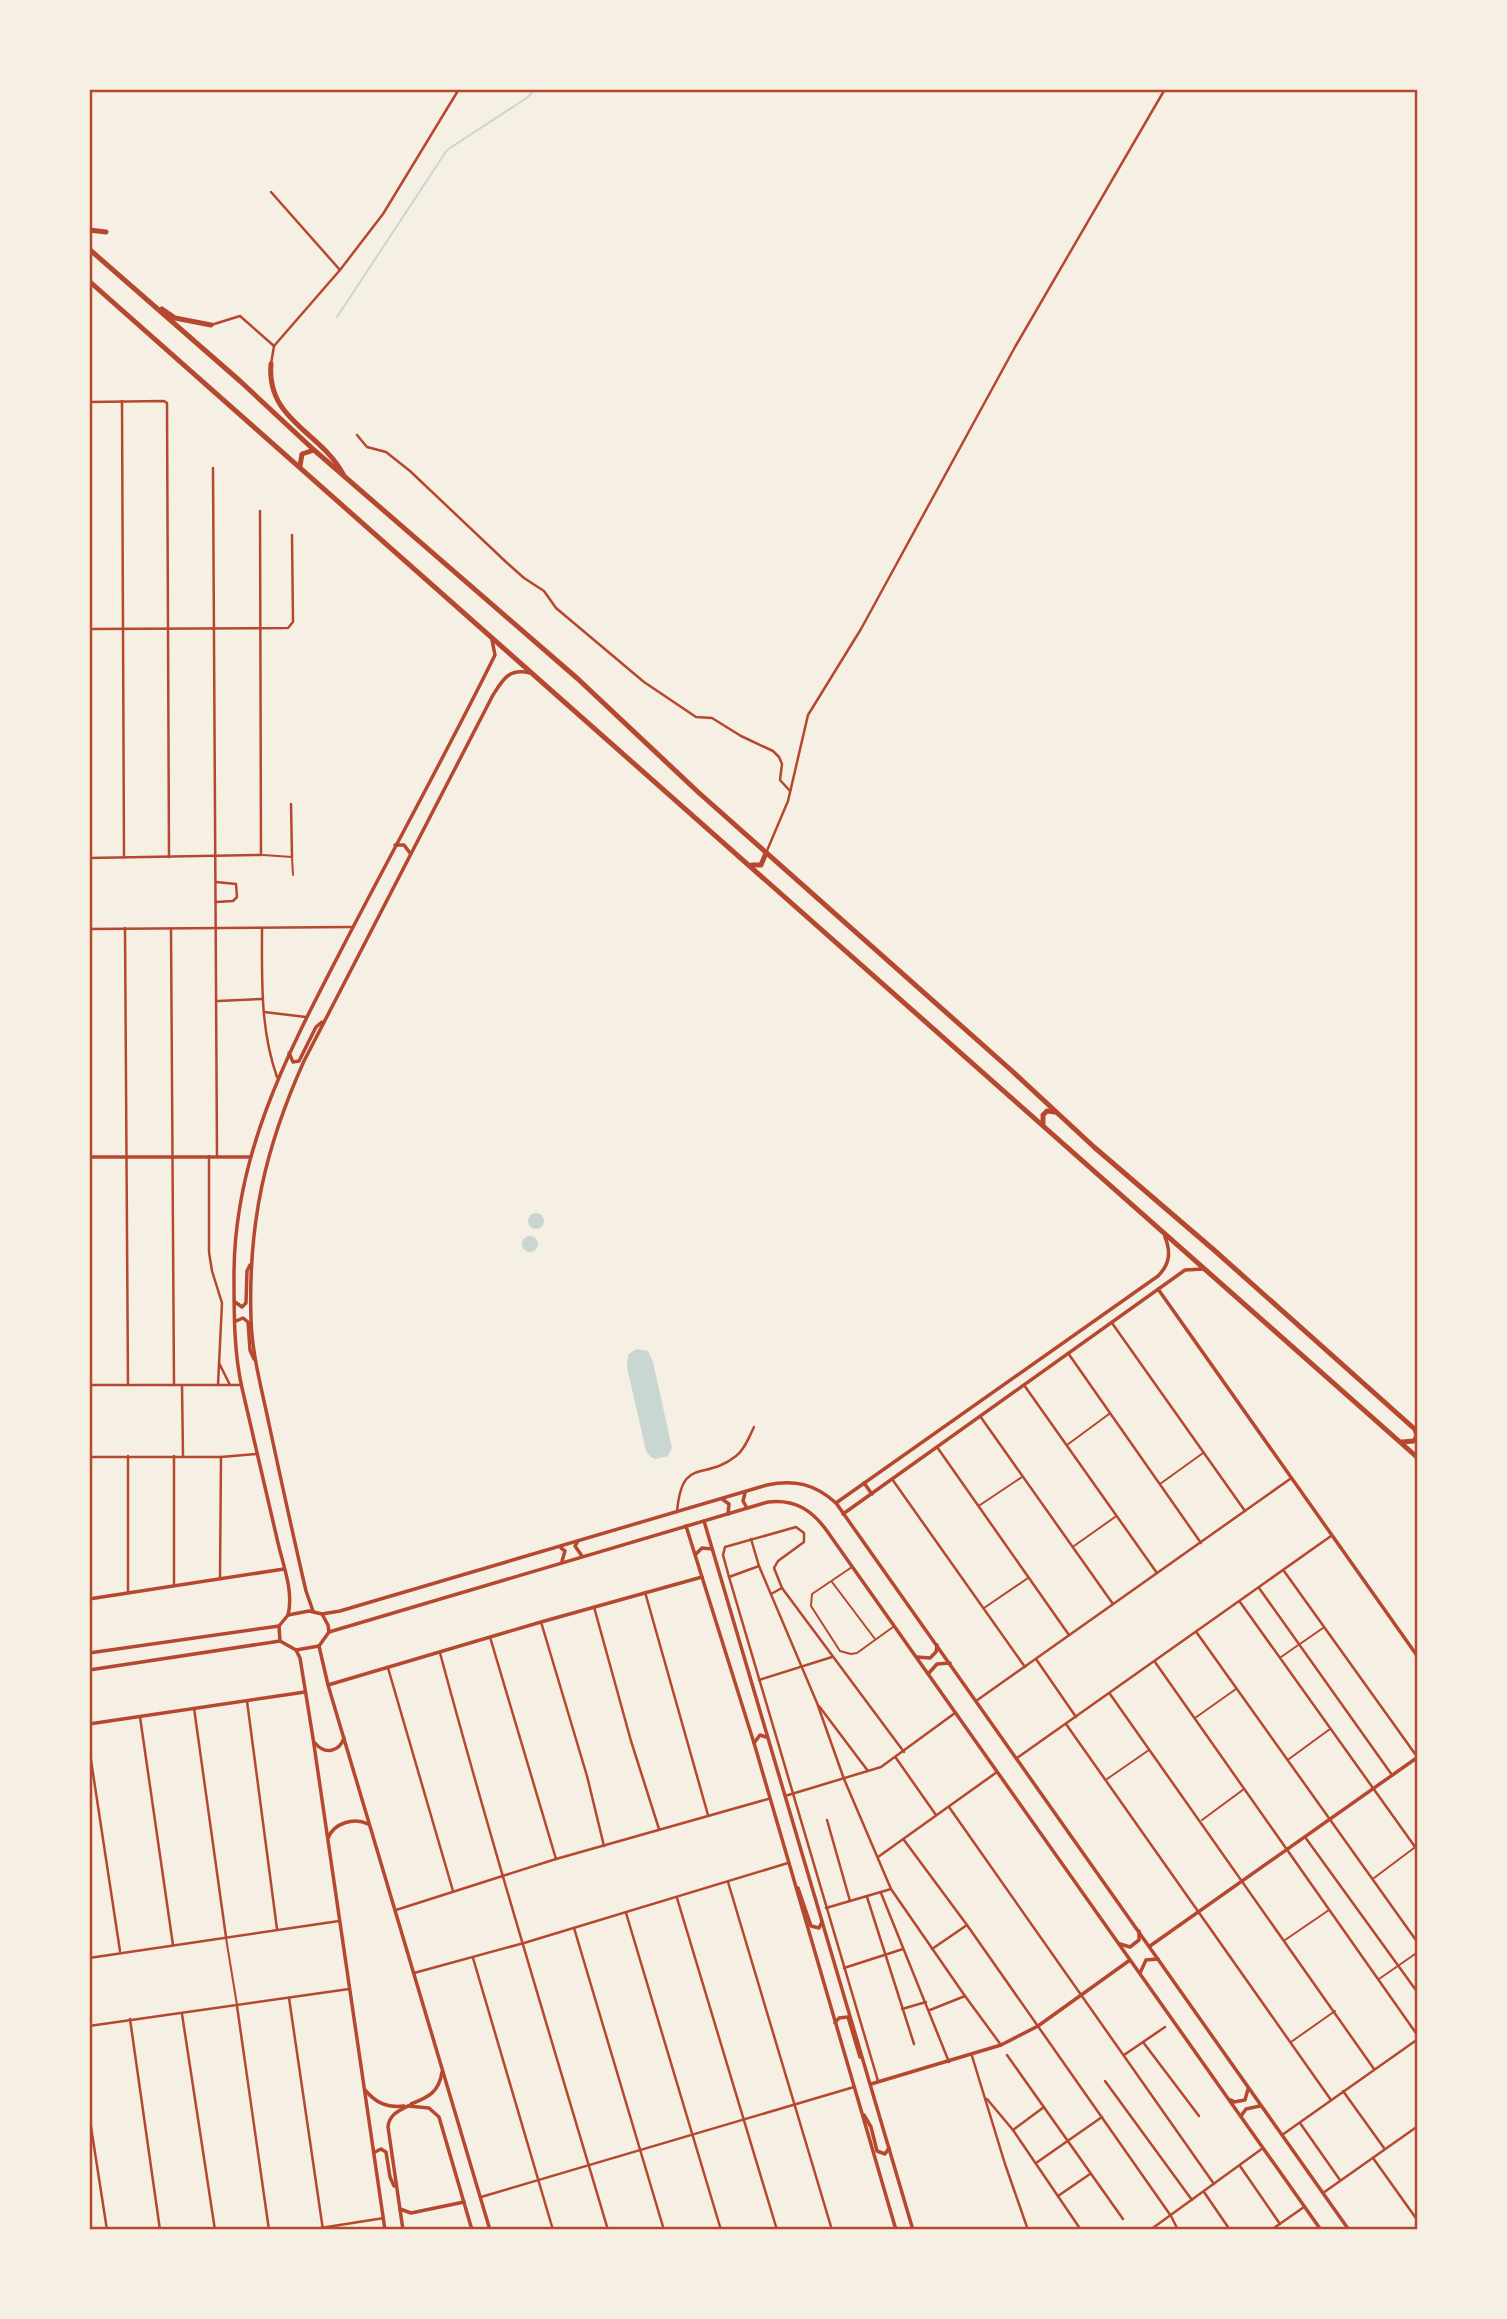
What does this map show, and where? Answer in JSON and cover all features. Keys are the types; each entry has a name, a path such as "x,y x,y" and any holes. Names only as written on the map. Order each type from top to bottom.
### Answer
{"highway":[{"path":"89,230 106,232"},
{"path":"89,249 314,450 578,679 698,792 1055,1112 1416,1430 1415,1441 1399,1441"},
{"path":"89,281 1418,1458"},
{"path":"142,295 175,317 211,325"},
{"path":"271,364 270,379 278,403 338,465 345,477"},
{"path":"300,467 302,454 314,450"},
{"path":"748,864 761,865 766,853"},
{"path":"1043,1125 1043,1115 1047,1111 1055,1112"}],"main road":[{"path":"89,1653 279,1626 288,1615 290,1606 284,1569 241,1385 235,1323 238,1223 250,1157 277,1077 289,1051 495,655 492,638"},
{"path":"313,1611 306,1591 256,1364 251,1321 251,1262 256,1208 266,1162 283,1109 324,1020 501,682 514,671 531,673"},
{"path":"395,845 404,845 411,854"},
{"path":"289,1051 291,1060 299,1061 316,1027 324,1020"},
{"path":"89,1157 250,1157"},
{"path":"836,1503 1158,1276 1168,1262 1169,1245 1164,1235"},
{"path":"234,1300 239,1307 246,1303 247,1271 251,1262"},
{"path":"843,1514 1165,1284 1190,1268 1204,1269"},
{"path":"1158,1276 1164,1279 1165,1284"},
{"path":"1158,1290 1418,1657"},
{"path":"235,1323 240,1318 248,1322 250,1350 256,1364"},
{"path":"288,1615 300,1611 332,1614 778,1483 802,1483 817,1488 836,1503 1349,2230"},
{"path":"864,1483 872,1494"},
{"path":"747,1491 743,1501 747,1508"},
{"path":"720,1499 729,1504 727,1514"},
{"path":"328,1632 747,1508 778,1501 803,1508 820,1521 1321,2230"},
{"path":"704,1521 914,2230"},
{"path":"686,1526 754,1743 768,1799 897,2230"},
{"path":"579,1541 575,1546 582,1557"},
{"path":"558,1547 565,1551 561,1563"},
{"path":"695,1556 702,1548 712,1549"},
{"path":"89,1599 284,1569"},
{"path":"328,1685 702,1577"},
{"path":"322,1614 328,1625 328,1632 319,1646 328,1685 490,2230"},
{"path":"279,1626 280,1641"},
{"path":"89,1670 280,1641 296,1650 300,1658 313,1738 385,2230"},
{"path":"916,1657 930,1658 936,1652 937,1645"},
{"path":"296,1650 319,1646"},
{"path":"928,1674 934,1665 941,1662 950,1663"},
{"path":"89,1724 305,1692"},
{"path":"754,1743 760,1735 768,1738"},
{"path":"313,1738 318,1747 329,1751 340,1746 344,1736"},
{"path":"1150,1946 1418,1757"},
{"path":"328,1838 334,1828 342,1824 357,1821 370,1826"},
{"path":"792,1877 803,1899 811,1926 818,1927 822,1921"},
{"path":"1118,1944 1133,1946 1139,1940 1139,1930"},
{"path":"871,2084 1002,2045 1038,2026 1130,1960"},
{"path":"1140,1974 1146,1960 1160,1960"},
{"path":"835,2023 839,2018 848,2017 855,2047 866,2068"},
{"path":"403,2230 389,2122 395,2112 436,2091 442,2069"},
{"path":"1229,2099 1234,2102 1245,2100 1248,2087"},
{"path":"364,2089 374,2100 385,2106 429,2108 439,2117 472,2230"},
{"path":"1241,2117 1248,2108 1262,2106"},
{"path":"860,2107 871,2127 877,2151 885,2154 889,2147"},
{"path":"375,2155 378,2149 386,2152 390,2177 397,2191"},
{"path":"400,2209 411,2213 464,2202"},
{"path":"402,2222 411,2213"}],"street":[{"path":"271,364 274,346 340,270 383,215 459,89"},
{"path":"766,853 790,791 808,715 857,637 1015,347 1165,89"},
{"path":"271,192 340,270"},
{"path":"211,325 240,316 274,346"},
{"path":"122,401 124,858"},
{"path":"89,402 166,402 169,857"},
{"path":"357,435 367,447 386,452 410,471 506,562 544,591 556,608 644,682 696,717 712,718 773,751 782,765 780,780 790,791"},
{"path":"213,468 217,1156"},
{"path":"260,511 261,855"},
{"path":"89,629 288,628 293,622 292,535"},
{"path":"291,804 293,875"},
{"path":"89,858 292,856"},
{"path":"216,882 236,884 237,897 233,901 216,902"},
{"path":"89,929 353,927"},
{"path":"125,928 128,1385"},
{"path":"262,928 262,999 267,1044 277,1077"},
{"path":"171,929 174,1385"},
{"path":"218,1001 262,999"},
{"path":"264,1012 306,1017"},
{"path":"209,1156 209,1252 222,1303 218,1385"},
{"path":"1112,1322 1245,1512"},
{"path":"1068,1353 1201,1543"},
{"path":"219,1362 230,1385"},
{"path":"89,1385 241,1385"},
{"path":"1024,1385 1157,1573"},
{"path":"183,1386 183,1456"},
{"path":"1066,1446 1110,1413"},
{"path":"980,1416 1113,1604"},
{"path":"677,1512 679,1493 688,1475 734,1458 745,1446 754,1427"},
{"path":"937,1447 1069,1635"},
{"path":"1160,1485 1203,1453"},
{"path":"89,1457 221,1457 258,1454"},
{"path":"174,1456 174,1586"},
{"path":"128,1457 128,1593"},
{"path":"220,1578 221,1457"},
{"path":"979,1505 1023,1476"},
{"path":"976,1701 1291,1478"},
{"path":"892,1479 1025,1667"},
{"path":"1073,1547 1117,1515"},
{"path":"878,2081 729,1577 724,1550 791,1528 804,1533 804,1542 775,1565 782,1588 904,1752"},
{"path":"1017,1758 1331,1536"},
{"path":"751,1539 759,1566 817,1703 844,1780 891,1889 1002,2045"},
{"path":"729,1577 759,1566"},
{"path":"852,1567 812,1594 811,1606 840,1651 857,1653 894,1626"},
{"path":"1284,1571 1418,1757"},
{"path":"983,1609 1029,1578"},
{"path":"832,1581 876,1639"},
{"path":"771,1594 782,1588"},
{"path":"1259,1588 1392,1775"},
{"path":"645,1592 708,1815"},
{"path":"1240,1602 1416,1849 1373,1879"},
{"path":"594,1607 659,1829"},
{"path":"541,1622 587,1776 604,1846"},
{"path":"1280,1657 1325,1627"},
{"path":"1197,1633 1418,1943"},
{"path":"490,1637 556,1859"},
{"path":"440,1653 502,1876 608,2230"},
{"path":"759,1680 832,1657"},
{"path":"1036,1659 1076,1718"},
{"path":"1155,1662 1418,2038 1282,2135"},
{"path":"388,1668 453,1891"},
{"path":"1194,1719 1237,1688"},
{"path":"1110,1694 1374,2069"},
{"path":"247,1701 277,1929"},
{"path":"817,1703 868,1771"},
{"path":"194,1708 270,2230"},
{"path":"785,1796 881,1767 955,1713"},
{"path":"140,1717 173,1945"},
{"path":"1066,1724 1331,2100"},
{"path":"1288,1759 1331,1728"},
{"path":"89,1747 121,1953"},
{"path":"1107,1780 1150,1749"},
{"path":"896,1758 936,1815"},
{"path":"878,1857 997,1772"},
{"path":"1201,1821 1244,1789"},
{"path":"396,1910 556,1859 768,1799"},
{"path":"949,1807 1214,2184"},
{"path":"827,1820 850,1902"},
{"path":"1305,1837 1418,1993"},
{"path":"904,1840 1102,2117 1178,2230"},
{"path":"414,1973 677,1898 788,1863"},
{"path":"728,1882 832,2230"},
{"path":"826,1908 891,1889"},
{"path":"881,1893 949,2062"},
{"path":"867,1897 914,2044"},
{"path":"677,1898 777,2230"},
{"path":"1284,1941 1329,1910"},
{"path":"626,1913 721,2230"},
{"path":"89,1958 339,1921"},
{"path":"932,1949 967,1925"},
{"path":"574,1928 664,2230"},
{"path":"844,1968 903,1948"},
{"path":"1378,1980 1418,1952"},
{"path":"473,1958 553,2230"},
{"path":"89,2026 349,1989"},
{"path":"930,2010 965,1996"},
{"path":"289,1998 323,2228"},
{"path":"902,2009 926,2002"},
{"path":"1290,2043 1335,2011"},
{"path":"182,2014 215,2230"},
{"path":"130,2019 160,2230"},
{"path":"1124,2055 1165,2027"},
{"path":"1143,2042 1199,2116"},
{"path":"1007,2055 1123,2219"},
{"path":"972,2056 1028,2230"},
{"path":"1105,2081 1192,2200"},
{"path":"481,2197 854,2087"},
{"path":"1343,2091 1385,2149"},
{"path":"985,2097 1013,2130 1081,2230"},
{"path":"1013,2130 1044,2106"},
{"path":"89,2114 107,2230"},
{"path":"1036,2163 1102,2117"},
{"path":"1300,2123 1341,2180"},
{"path":"1323,2193 1417,2127"},
{"path":"1150,2230 1263,2148"},
{"path":"1373,2158 1418,2221"},
{"path":"1240,2166 1280,2224"},
{"path":"1058,2196 1091,2173"},
{"path":"1204,2192 1230,2230"},
{"path":"1271,2230 1304,2207"},
{"path":"1413,2214 1418,2211"},
{"path":"307,2230 384,2218"}],"shaded area":[{"path":"533,1213 539,1213 544,1221 542,1227 533,1229 528,1224 528,1218"},
{"path":"527,1236 533,1236 538,1244 536,1250 527,1252 522,1247 522,1241"},
{"path":"636,1349 648,1351 653,1362 672,1448 668,1456 655,1459 646,1451 627,1367 628,1355"}],"waterway":[{"path":"337,317 447,150 528,97 535,89"}]}
